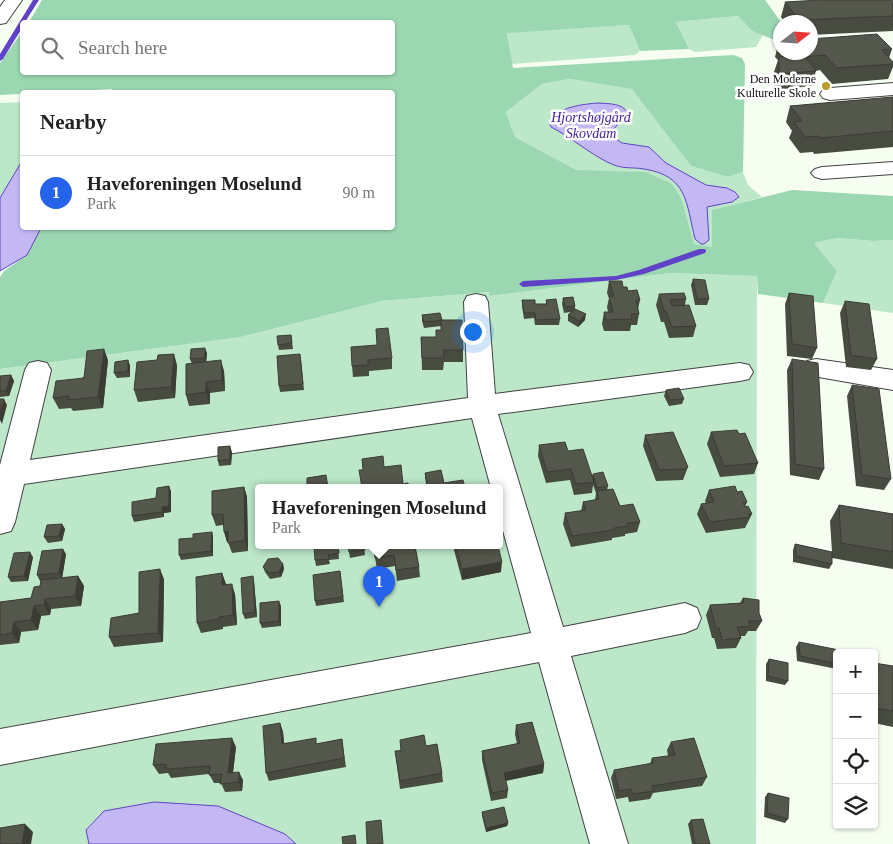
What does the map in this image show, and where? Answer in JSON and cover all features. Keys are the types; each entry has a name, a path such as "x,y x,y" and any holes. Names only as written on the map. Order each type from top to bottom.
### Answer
{"street":[{"path":"0,20 14,0"},
{"path":"830,94 893,89"},
{"path":"822,173 893,168"},
{"path":"476,302 482,406 609,844"},
{"path":"816,368 893,380"},
{"path":"0,522 6,475 38,370"},
{"path":"6,475 482,406 740,372"},
{"path":"0,747 550,645 685,618"}],"green space":[{"path":"42,0 765,0 776,15 773,15 773,39 752,31 738,16 676,22 689,49 640,51 629,25 507,33 513,68 733,55 742,58 745,64 743,172 728,177 691,166 632,89 570,79 542,84 506,112 515,137 576,170 646,172 672,184 682,200 694,244 712,247 712,210 792,190 893,196 893,240 873,241 837,238 814,243 837,271 823,303 758,294 757,276 671,273 490,296 489,292 382,301 241,337 0,369 0,277 4,271 27,255 40,230 395,230 395,90 20,90 20,94 0,95 0,63 20,35 20,75 395,75 395,20 30,20"},
{"path":"738,16 752,31 763,35 756,47 695,52 689,49 676,22"},
{"path":"629,25 640,51 635,55 512,64 507,32"},
{"path":"570,79 633,89 691,166 728,177 743,172 748,185 762,197 713,210 712,247 694,244 682,200 646,172 576,171 515,137 506,112 542,84"},
{"path":"20,102 20,164 0,198 0,103"},
{"path":"837,238 873,241 893,240 893,313 823,303 837,271 814,243"},
{"path":"671,273 757,276 756,844 0,844 0,369 241,337 382,301 489,292 491,296"}],"water":[{"name":"Hjortshøjgård Skovdam","path":"599,103 622,107 628,113 612,131 613,137 622,143 649,147 666,163 706,185 727,188 735,192 739,197 732,202 707,207 709,240 704,244 695,239 683,193 669,178 644,169 621,167 607,162 551,127 549,122 564,110 578,105"},
{"path":"20,164 20,230 40,230 27,255 0,271 0,198"},
{"path":"154,802 218,806 285,834 296,844 89,844 86,830 104,811"}],"building":[{"path":"892,0 893,16 818,19 818,15 795,15 785,2"},
{"path":"877,34 892,49 882,50 893,64 837,68 825,55 818,56 818,38"},
{"path":"779,60 808,60 816,71 779,74"},
{"path":"893,97 893,131 820,138 819,136 805,137 794,122 802,121 790,106"},
{"path":"693,279 705,280 709,299 697,299"},
{"path":"609,281 622,281 623,287 627,287 628,291 637,290 640,300 636,300 639,314 631,314 632,319 606,320 604,312 613,312 609,296 614,296"},
{"path":"684,293 686,299 670,300 672,306 689,305 696,326 672,327 666,311 664,311 659,294"},
{"path":"789,293 813,296 817,348 792,344"},
{"path":"573,297 575,306 565,307 563,298"},
{"path":"556,299 560,319 536,320 535,313 524,313 522,300 535,300 535,304 547,304 546,300"},
{"path":"845,301 869,304 877,359 851,355"},
{"path":"575,309 586,314 579,321 568,315"},
{"path":"440,313 442,320 424,322 422,315"},
{"path":"441,320 462,320 463,350 444,350 443,358 422,358 421,337 436,337 436,330 441,330"},
{"path":"388,328 392,358 368,360 368,365 352,366 351,347 377,345 376,329"},
{"path":"291,335 292,343 278,345 277,336"},
{"path":"205,348 205,358 190,359 191,349"},
{"path":"104,349 98,397 68,400 69,396 53,398 56,381 84,378 87,351"},
{"path":"174,354 171,387 134,390 137,362 157,360 158,355"},
{"path":"300,354 303,384 279,386 277,356"},
{"path":"792,359 818,363 824,469 795,464"},
{"path":"128,360 128,371 114,373 115,362"},
{"path":"221,360 222,380 206,382 206,392 186,395 186,364"},
{"path":"11,375 6,391 0,391 0,376"},
{"path":"852,385 879,389 891,479 862,475"},
{"path":"679,388 684,399 670,400 666,390"},
{"path":"0,399 4,399 0,413"},
{"path":"737,430 739,434 745,433 758,463 724,466 711,432"},
{"path":"673,432 688,467 686,469 659,470 645,435"},
{"path":"565,442 568,451 583,449 594,482 576,484 571,469 547,472 539,445"},
{"path":"230,446 230,459 218,461 218,447"},
{"path":"383,456 384,467 401,465 403,484 361,484 359,470 363,470 362,459"},
{"path":"441,470 444,483 463,480 464,484 427,484 425,473"},
{"path":"603,472 608,486 597,488 593,474"},
{"path":"326,475 327,484 307,484 307,478"},
{"path":"169,486 169,506 162,507 162,512 132,516 132,502 156,498 157,488"},
{"path":"735,486 737,492 742,491 747,502 743,503 745,507 748,506 752,514 749,514 750,517 710,522 701,504 714,502 709,490"},
{"path":"244,487 245,540 228,543 228,531 224,532 223,514 212,515 212,491"},
{"path":"613,489 620,506 633,504 640,522 627,523 627,526 614,528 614,530 572,536 565,513 586,510 583,502 599,499 597,491"},
{"path":"839,505 893,514 893,552 841,543"},
{"path":"62,524 59,536 44,537 47,525"},
{"path":"212,532 211,551 179,555 179,539 193,538 193,534"},
{"path":"795,544 832,552 832,564 796,556"},
{"path":"63,549 59,573 37,575 42,551"},
{"path":"314,549 338,549 339,553 328,555 329,559 315,560"},
{"path":"348,549 365,550 349,552"},
{"path":"374,549 416,549 419,567 396,570 394,555 375,558"},
{"path":"457,549 499,549 502,562 462,569"},
{"path":"30,552 24,576 8,577 14,553"},
{"path":"278,558 283,564 279,572 269,573 263,567 268,559"},
{"path":"160,569 158,633 109,637 111,618 139,613 139,572"},
{"path":"340,571 343,597 315,601 313,575"},
{"path":"222,573 222,585 232,584 233,615 197,623 196,577"},
{"path":"78,576 75,596 45,599 44,605 34,606 31,620 14,622 12,633 0,635 0,602 31,598 34,587 40,586 41,580"},
{"path":"253,576 255,612 243,614 241,578"},
{"path":"743,598 759,600 759,613 762,621 749,621 750,626 737,627 741,638 722,640 719,628 716,628 710,605 743,603"},
{"path":"279,601 279,621 260,623 260,603"},
{"path":"799,642 834,649 833,663 800,656"},
{"path":"769,659 788,663 788,681 768,676"},
{"path":"878,664 893,666 893,711 878,709"},
{"path":"532,722 544,764 504,773 508,790 492,793 482,751 520,743 516,725"},
{"path":"280,723 282,744 316,738 316,744 342,739 344,758 266,773 263,726"},
{"path":"424,735 426,746 437,744 442,773 400,781 395,751 401,751 400,740"},
{"path":"232,738 228,773 239,772 239,782 220,784 222,774 209,775 210,766 166,769 166,764 153,765 156,744"},
{"path":"694,738 707,777 652,786 654,791 633,794 631,789 619,791 614,770 653,763 652,758 675,755 671,742"},
{"path":"768,793 789,798 788,819 767,813"},
{"path":"504,807 508,823 486,828 482,812"},
{"path":"703,819 710,844 695,844 691,820"},
{"path":"381,820 383,844 367,844 366,822"},
{"path":"25,824 22,844 0,844 0,828"},
{"path":"355,835 356,844 343,844 342,837"}],"waterway":[{"path":"24,20 36,0"},
{"path":"0,59 20,27"},
{"path":"523,284 616,278 641,272 702,251"}],"place":[{"name":"Den Moderne Kulturelle Skole","path":"826,86"},
{"name":"Haveforeningen Moselund","path":"379,607"}]}
